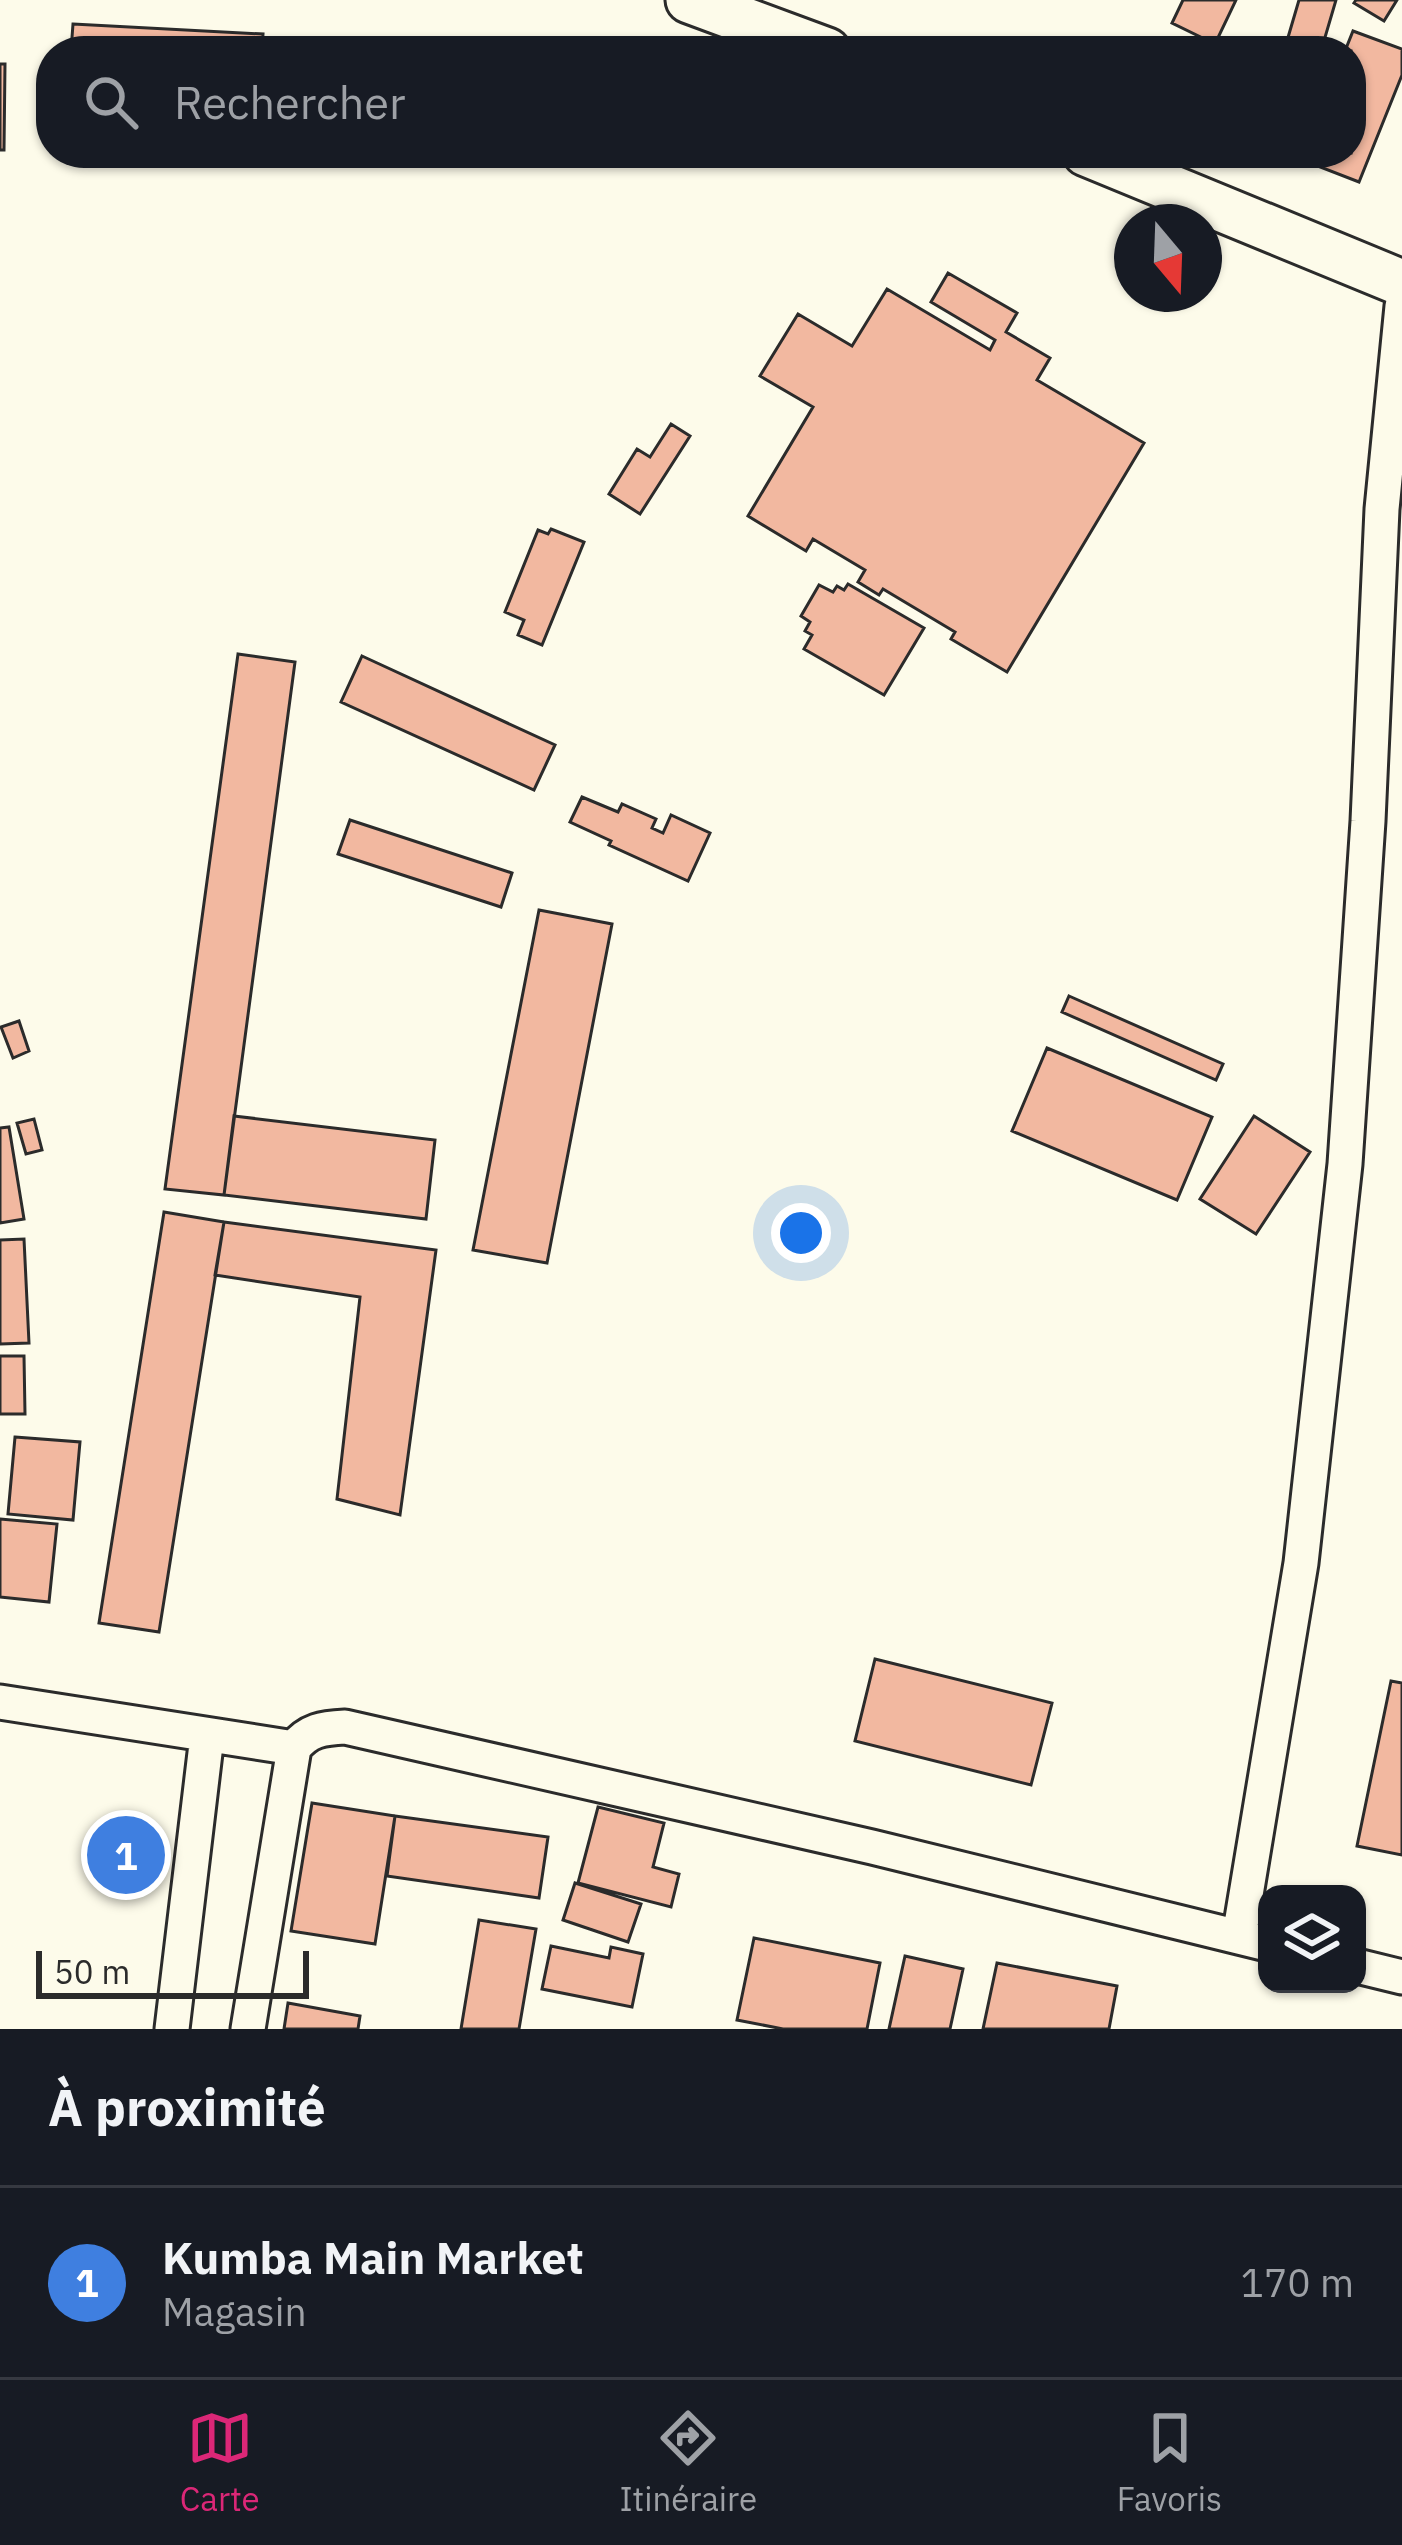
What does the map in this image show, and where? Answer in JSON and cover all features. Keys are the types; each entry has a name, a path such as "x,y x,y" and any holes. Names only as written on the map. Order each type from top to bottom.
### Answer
{"street":[{"path":"704,2 789,36"},
{"path":"1122,168 1402,283"},
{"path":"248,2029 294,1748 303,1735 322,1729 345,1727 872,1847 1253,1941 1345,1164 1368,821 1382,509 1402,306"},
{"path":"0,1702 294,1748"},
{"path":"172,2029 207,1736"},
{"path":"1366,1968 1402,1977"}],"building":[{"path":"1183,0 1236,0 1219,36 1199,36 1172,23"},
{"path":"1299,0 1336,0 1325,36 1288,36"},
{"path":"1397,0 1384,21 1354,3"},
{"path":"73,24 263,34 263,36 72,36"},
{"path":"1353,31 1402,49 1402,75 1366,165 1366,36 1351,36"},
{"path":"0,64 5,64 4,150 0,150"},
{"path":"1323,168 1365,168 1359,182"},
{"path":"948,273 1017,313 1006,332 1050,358 1037,380 1144,443 1007,672 951,639 955,632 883,589 879,595 858,582 865,570 813,539 806,551 748,516 813,407 760,376 798,314 852,346 887,289 990,350 995,340 931,302"},
{"path":"671,424 690,436 640,514 609,494 637,449 650,457"},
{"path":"551,529 584,542 542,645 518,635 524,620 505,612 538,530 548,534"},
{"path":"848,584 924,628 884,695 804,649 812,635 805,631 810,622 801,616 819,585 833,592"},
{"path":"238,654 295,662 224,1195 165,1189"},
{"path":"362,656 555,745 534,790 341,702"},
{"path":"582,797 618,812 622,804 656,819 652,828 663,833 671,815 710,833 688,881 570,822"},
{"path":"350,820 512,873 501,907 338,854"},
{"path":"539,910 612,924 547,1263 473,1250"},
{"path":"1069,996 1223,1064 1216,1080 1062,1012"},
{"path":"19,1021 29,1051 13,1058 1,1027"},
{"path":"1047,1048 1212,1117 1177,1200 1012,1131"},
{"path":"234,1116 435,1140 426,1219 224,1195"},
{"path":"1254,1116 1310,1152 1256,1234 1200,1199"},
{"path":"34,1119 42,1150 26,1154 17,1123"},
{"path":"9,1127 24,1219 0,1223 0,1128"},
{"path":"164,1212 224,1222 159,1632 99,1623"},
{"path":"224,1222 436,1250 400,1515 337,1499 360,1297 215,1275"},
{"path":"24,1239 29,1343 0,1344 0,1240"},
{"path":"0,1356 24,1356 25,1414 0,1414"},
{"path":"15,1437 80,1442 73,1520 8,1514"},
{"path":"0,1519 57,1524 49,1602 0,1597"},
{"path":"875,1659 1052,1703 1031,1785 855,1741"},
{"path":"1391,1681 1402,1683 1402,1855 1357,1846"},
{"path":"312,1803 395,1816 375,1944 291,1931"},
{"path":"598,1807 664,1823 653,1867 679,1874 671,1907 578,1883"},
{"path":"395,1816 548,1837 539,1898 387,1876"},
{"path":"575,1883 641,1904 628,1942 563,1920"},
{"path":"479,1920 536,1929 519,2029 461,2029"},
{"path":"754,1938 880,1963 867,2029 783,2029 737,2020"},
{"path":"551,1946 609,1958 611,1947 643,1954 632,2007 542,1989"},
{"path":"905,1956 963,1969 950,2029 889,2029"},
{"path":"997,1963 1117,1986 1109,2029 983,2029"},
{"path":"288,2003 360,2016 358,2029 284,2029"}],"place":[{"name":"Kumba Main Market","path":"126,1855"}]}
